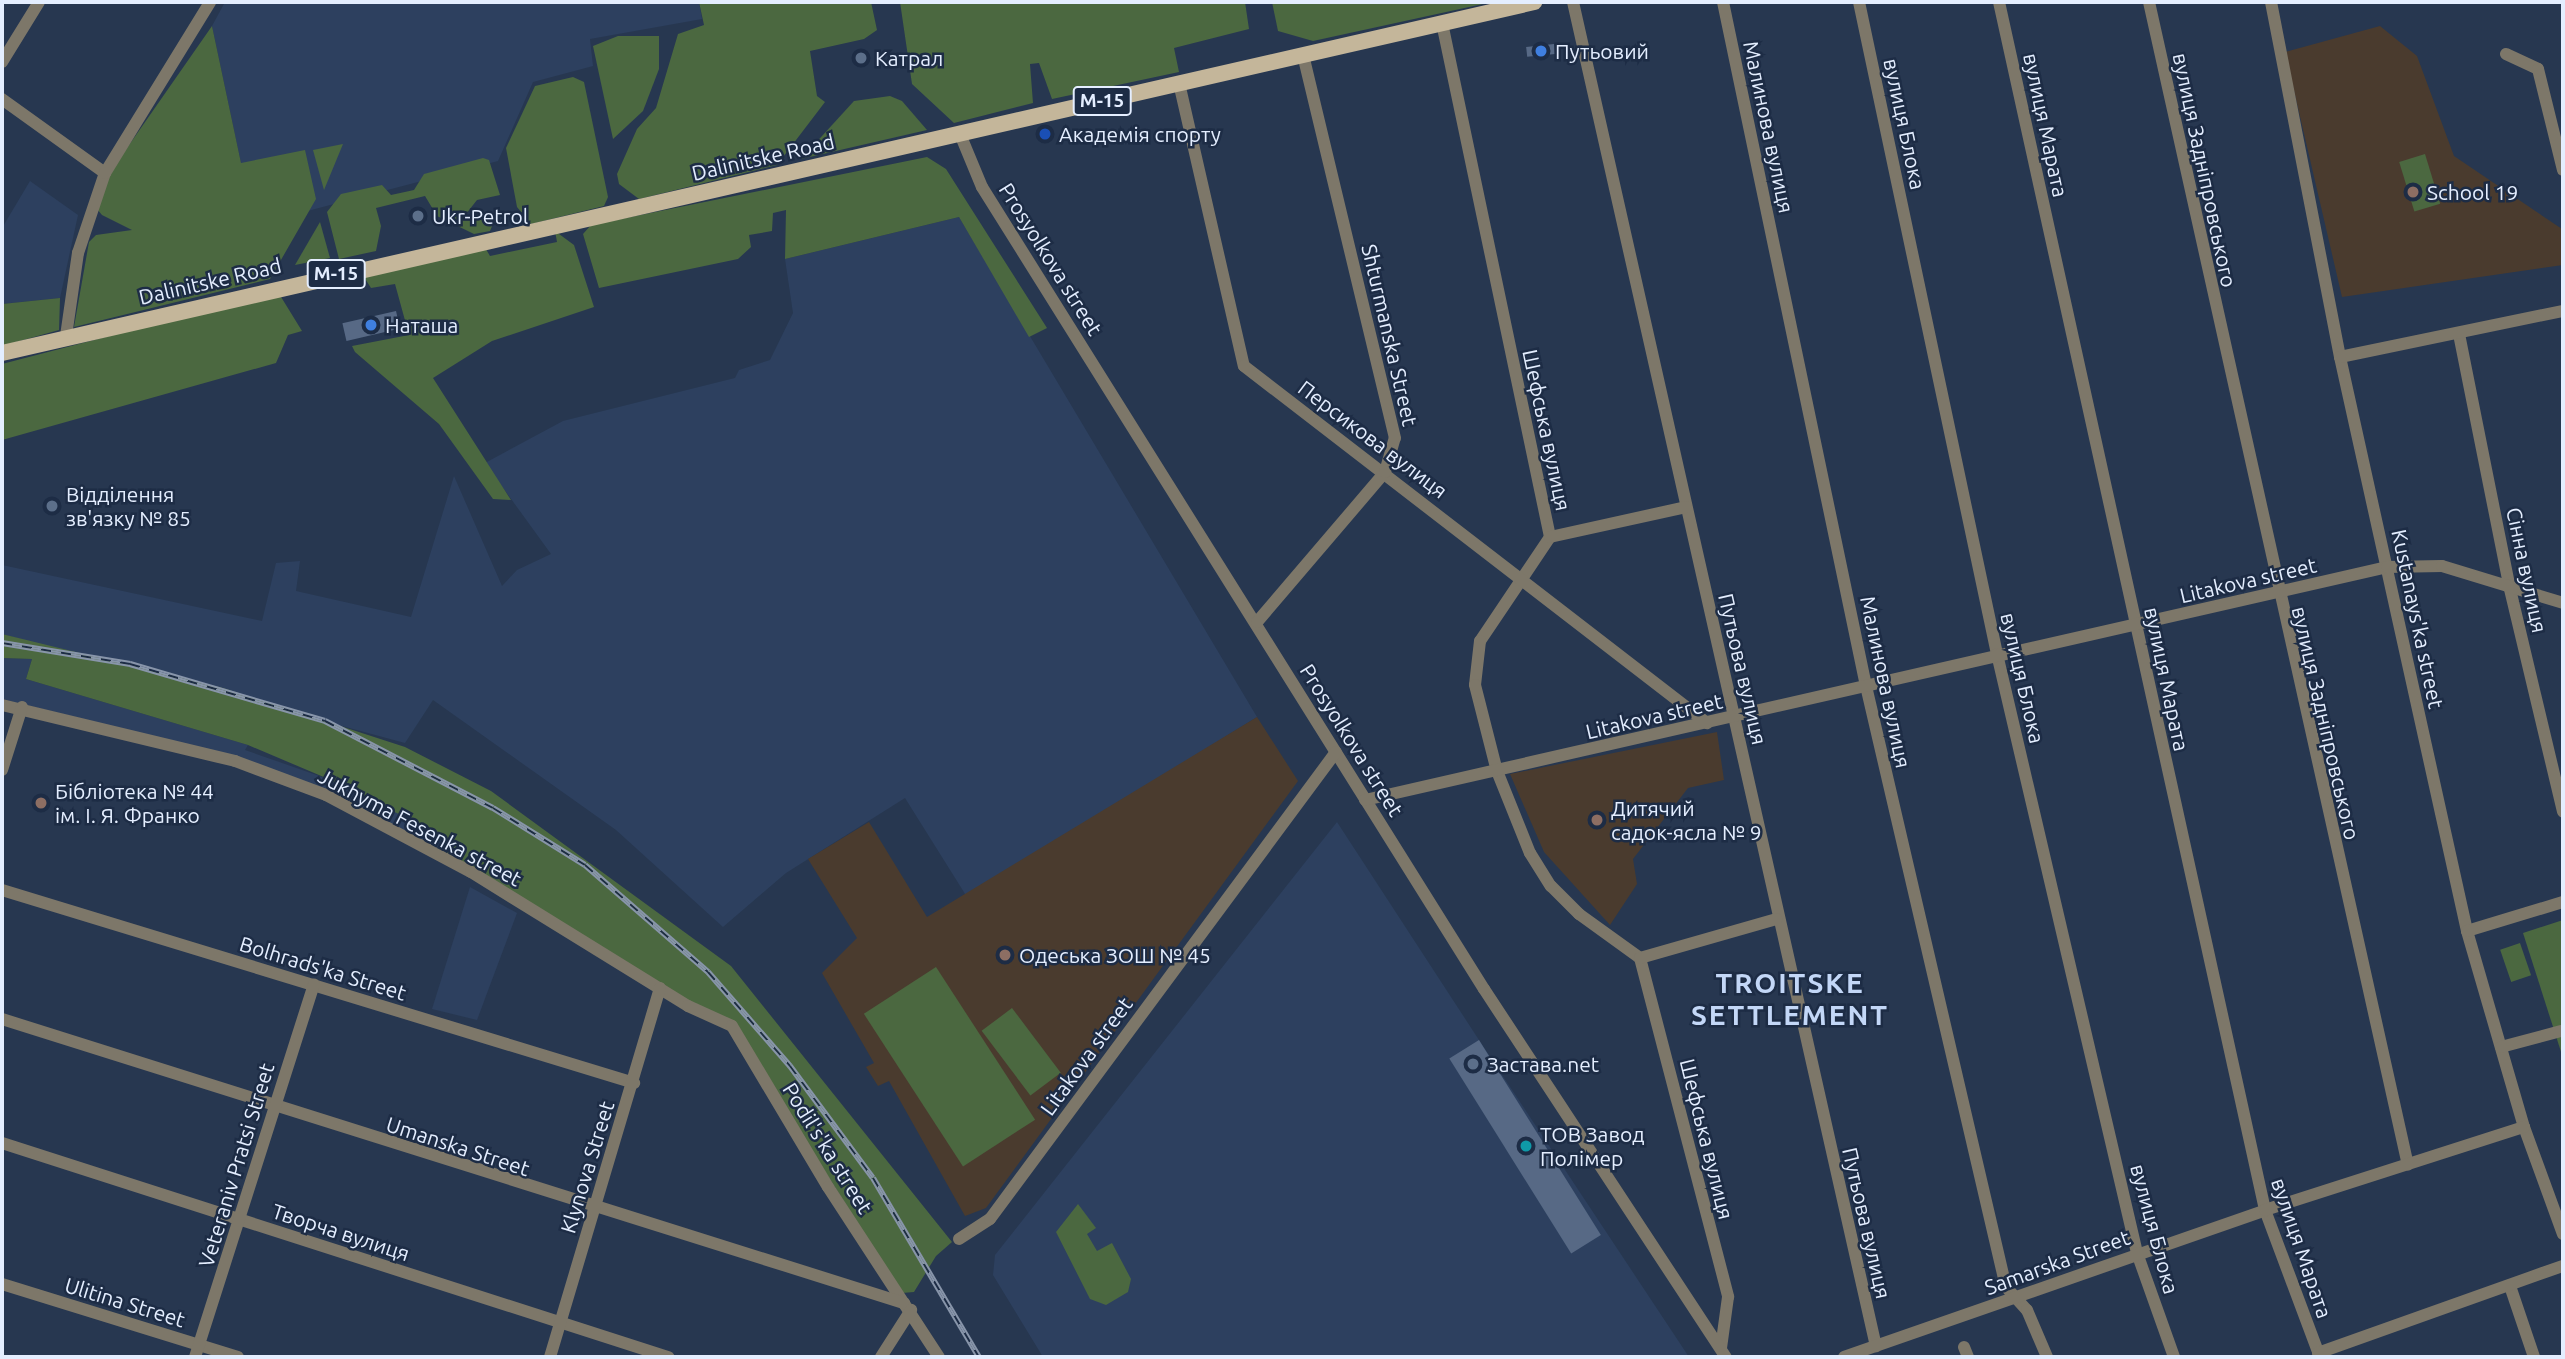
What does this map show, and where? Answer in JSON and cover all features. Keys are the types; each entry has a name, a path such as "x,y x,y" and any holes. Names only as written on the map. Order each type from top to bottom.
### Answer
{"main road":[{"name":"Dalinitske Road","path":"2,353 66,336 1534,2"}],"street":[{"path":"2,62 39,2"},
{"path":"66,336 78,253 105,173 209,2"},
{"name":"Путьова вулиця","path":"1573,2 1735,718 1777,919 1876,1346"},
{"name":"Малинова вулиця","path":"1723,2 1866,686 2007,1287 2016,1298 2047,1357"},
{"name":"вулиця Блока","path":"1859,2 1997,654 2137,1253 2174,1357"},
{"name":"вулиця Марата","path":"1999,2 2264,1210 2319,1355"},
{"name":"вулиця Задніпровського","path":"2149,2 2277,595 2409,1165"},
{"name":"Kustanays'ka street","path":"2271,2 2340,357 2467,931 2524,1127 2563,1234"},
{"name":"Шефська вулиця","path":"1442,23 1550,537 1520,576 1480,641 1475,685 1497,771 1530,853 1551,887 1640,958 1728,1297 1724,1353"},
{"path":"2506,54 2538,69 2563,170"},
{"name":"Shturmanska Street","path":"1257,622 1385,472 1395,438 1304,55"},
{"name":"Персикова вулиця","path":"1179,83 1244,366 1520,576 1707,723"},
{"path":"2,99 105,173"},
{"name":"Prosyolkova street","path":"960,134 982,187 1257,622 1366,800 1612,1190 1724,1353"},
{"path":"2340,357 2563,311"},
{"name":"Сінна вулиця","path":"2459,334 2509,585 2563,812"},
{"path":"1550,537 1686,507"},
{"name":"Litakova street","path":"1366,800 1735,718 1997,654 2277,595 2387,567 2442,566 2563,603"},
{"name":"Jukhyma Fesenka street","path":"2,705 22,707 235,761 326,795 471,872 660,988"},
{"path":"2,771 22,707"},
{"name":"Litakova street","path":"959,1239 990,1219 1336,752"},
{"name":"Bolhrads'ka Street","path":"2,890 634,1083"},
{"path":"2467,931 2563,902"},
{"path":"1640,958 1777,919"},
{"name":"Veteraniv Pratsi Street","path":"197,1351 314,985"},
{"name":"Klynova Street","path":"550,1357 634,1083 660,988"},
{"name":"Podil's'ka street","path":"660,988 732,1026 939,1357"},
{"name":"Umanska Street","path":"2,1019 908,1307"},
{"path":"2501,1047 2561,1031"},
{"name":"Samarska Street","path":"1844,1357 2264,1210 2524,1127"},
{"name":"Творча вулиця","path":"2,1143 668,1357"},
{"path":"2319,1355 2563,1266"},
{"name":"Ulitina Street","path":"2,1284 197,1351 238,1357"},
{"path":"2510,1286 2534,1357"},
{"path":"881,1357 908,1307"}],"shaded area":[{"path":"225,2 699,2 702,19 590,39 593,66 533,82 498,161 254,225 212,26"},
{"name":"School 19","path":"2380,26 2417,56 2454,156 2562,229 2563,265 2342,297 2285,52"},
{"path":"30,181 78,215 60,298 2,304 2,228"},
{"path":"959,217 1257,717 967,897 905,798 786,873 723,927 616,830 433,700 405,743 2,634 2,565 262,621 276,563 300,561 296,591 411,617 454,476 502,586 517,570 551,554 485,463 563,421 735,378 739,370 770,360 793,313 785,259"},
{"path":"2,658 32,659 26,679 248,745 245,750 325,778 333,772 332,781 445,836 437,850 347,799 237,757 2,699"},
{"name":"Одеська ЗОШ № 45","path":"1257,717 1298,781 986,1208 965,1216 889,1081 878,1086 866,1067 874,1063 822,973 857,938 808,859 869,822 927,917"},
{"name":"Дитячий садок-ясла № 9","path":"1717,732 1724,780 1688,788 1633,859 1637,884 1610,925 1544,852 1510,774"},
{"path":"1337,822 1689,1357 1043,1357 993,1275 995,1255"},
{"path":"470,887 517,913 477,1020 432,1009"}],"green space":[{"path":"699,2 871,2 877,30 864,39 810,51 817,96 825,102 777,165 639,199 619,184 617,174 637,129 656,108 678,34 704,25"},
{"path":"900,2 1245,2 1249,29 1174,48 1179,72 1052,99 1039,63 1030,64 1033,103 954,123 912,84"},
{"path":"1272,2 1492,2 1313,41 1278,31"},
{"path":"212,26 241,163 305,150 316,199 270,279 74,327 89,242 96,235 132,230 102,215 90,201"},
{"path":"618,36 659,36 659,69 643,111 613,139 593,46"},
{"path":"573,77 584,82 608,197 604,206 531,224 517,207 506,148 535,86"},
{"path":"890,96 902,101 927,130 801,159 854,101"},
{"path":"343,144 324,190 313,150"},
{"path":"2425,154 2440,204 2414,212 2399,162"},
{"path":"927,157 946,169 1047,328 1029,337 959,217 785,259 786,210 773,213 772,231 749,235 751,247 738,259 599,288 583,234 591,225"},
{"path":"483,158 489,160 500,195 477,200 462,219 498,212 490,231 474,234 437,216 425,196 376,208 381,226 376,251 339,259 327,212 341,194 382,185 391,195 414,190 424,174"},
{"path":"320,222 330,258 295,265"},
{"path":"555,231 574,245 594,307 492,341 433,378 511,500 493,499 439,424 355,352 352,346 409,335 395,284 371,288 360,271 483,244 490,256 557,242"},
{"path":"278,292 302,331 288,335 276,363 2,440 2,364"},
{"path":"60,298 59,330 2,346 2,304"},
{"path":"2,634 223,688 405,747 491,791 731,966 952,1242 936,1256 914,1292 902,1293 731,1023 702,1012 437,850 444,836 331,781 332,772 326,778 248,745 26,679 32,659 2,658"},
{"path":"2563,920 2563,1058 2523,933"},
{"path":"2520,943 2531,975 2511,982 2500,950"},
{"path":"936,967 1035,1120 963,1166 864,1014"},
{"path":"1012,1008 1061,1073 1030,1096 982,1031"},
{"path":"1078,1204 1096,1228 1087,1234 1097,1251 1112,1243 1131,1279 1128,1292 1106,1305 1090,1299 1056,1232"}],"building":[{"name":"Путьовий","path":"1554,44 1555,54 1527,57 1526,47"},
{"name":"Наташа","path":"396,311 400,329 346,341 342,323"},
{"name":"ТОВ Завод Полімер","path":"1479,1040 1601,1235 1571,1254 1449,1059"}],"railway":[{"path":"2,643 130,664 325,721 493,808 585,865 708,972 790,1066 873,1178 979,1357"}],"place":[{"name":"Путьовий","path":"1541,51"},
{"name":"Катрал","path":"861,58"},
{"name":"Академія спорту","path":"1045,134"},
{"name":"School 19","path":"2413,192"},
{"name":"Ukr-Petrol","path":"418,216"},
{"name":"Наташа","path":"371,325"},
{"name":"Відділення зв'язку № 85","path":"52,506"},
{"name":"Бібліотека № 44 ім. І. Я. Франко","path":"41,803"},
{"name":"Дитячий садок-ясла № 9","path":"1597,820"},
{"name":"Одеська ЗОШ № 45","path":"1005,955"},
{"name":"Застава.net","path":"1473,1064"},
{"name":"ТОВ Завод Полімер","path":"1526,1146"}],"district":[{"name":"TROITSKE SETTLEMENT","path":"1790,999"}]}
